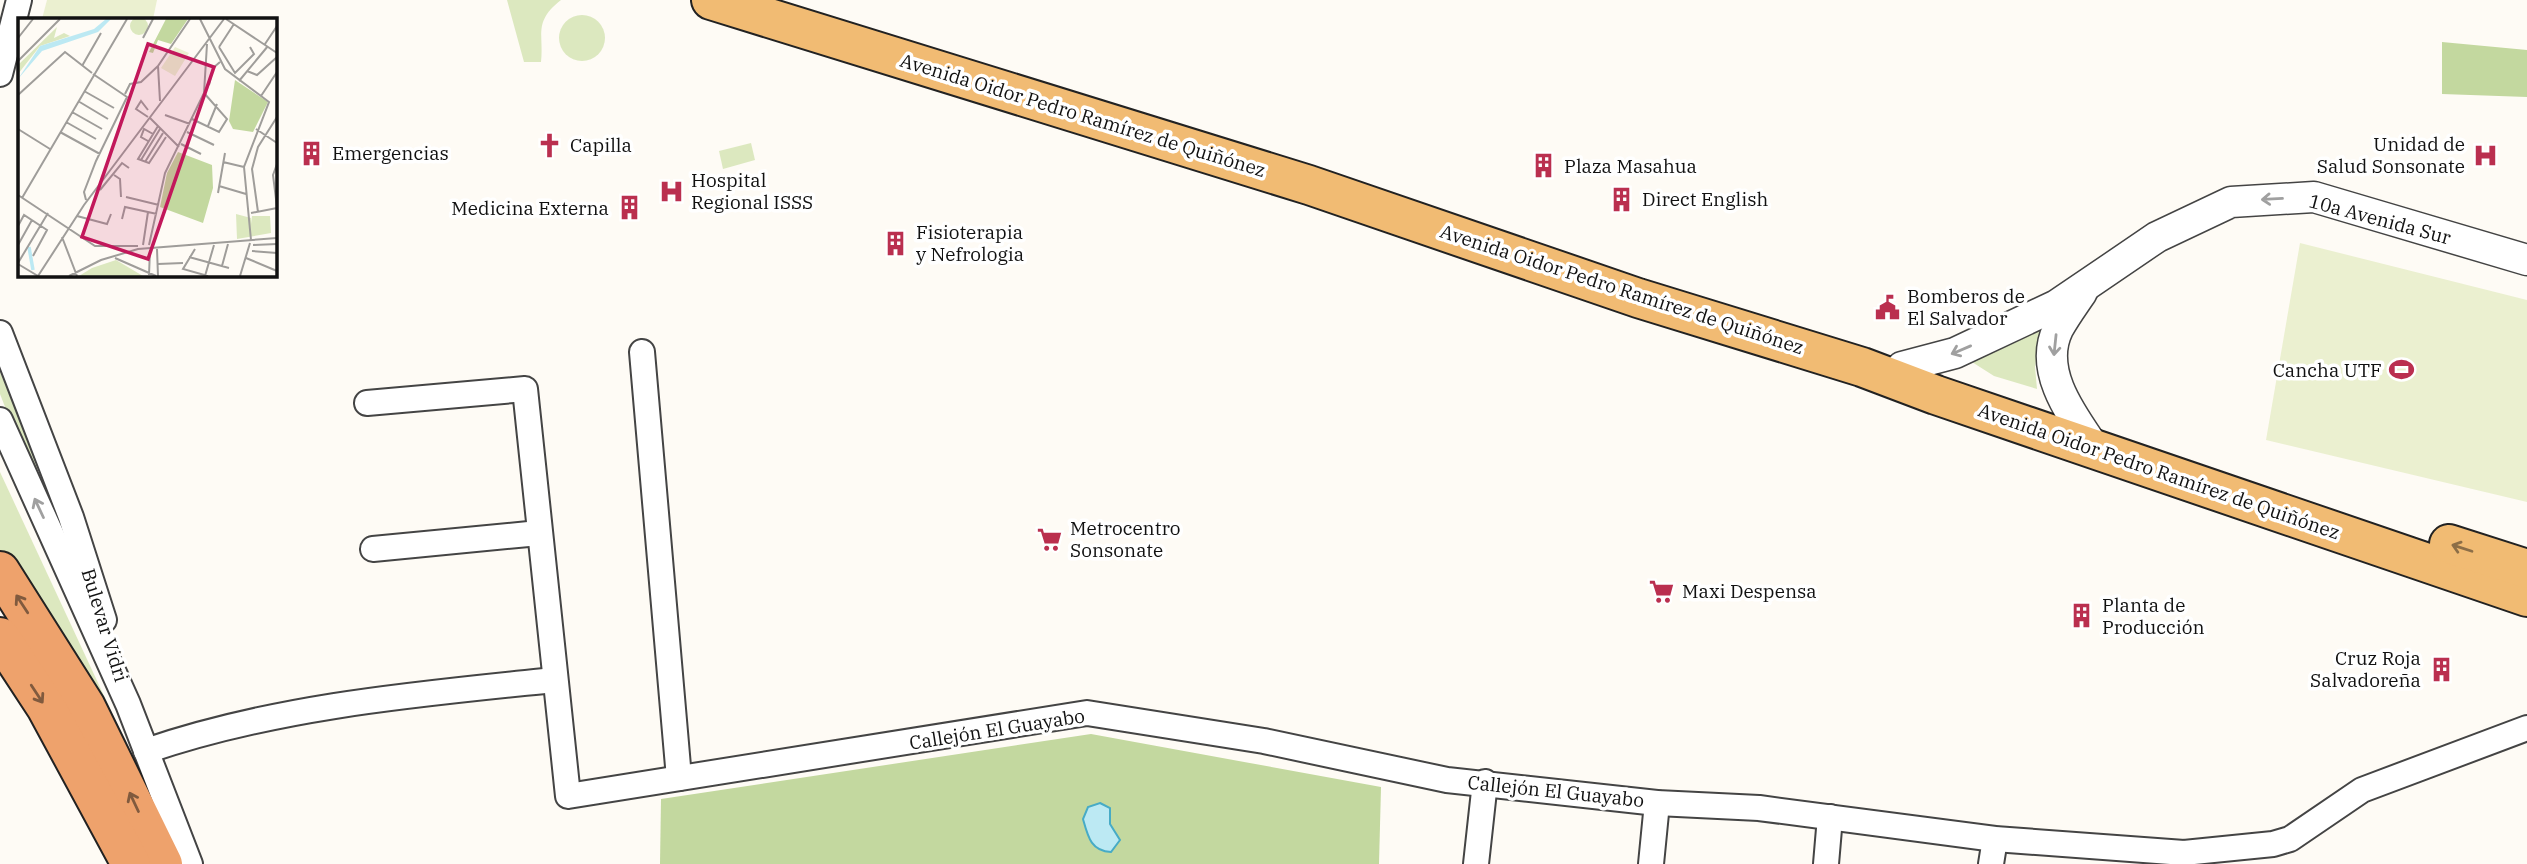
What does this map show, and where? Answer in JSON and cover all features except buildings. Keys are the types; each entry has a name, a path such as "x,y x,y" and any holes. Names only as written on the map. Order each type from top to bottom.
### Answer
{"highway":[{"path":"0,571 86,706 163,864"},
{"path":"0,636 46,707 131,864"}],"main road":[{"name":"Avenida Oidor Pedro Ramírez de Quiñónez","path":"711,0 1283,177 1638,298 1862,367 1936,395 2086,436 2527,569"},
{"name":"Avenida Oidor Pedro Ramírez de Quiñónez","path":"780,0 1380,192 1902,367 2527,597"}],"street":[{"path":"0,74 19,0"},
{"name":"10a Avenida Sur","path":"1902,367 1955,353 2057,305 2157,237 2231,202 2312,197 2527,260"},
{"name":"10a Avenida Sur","path":"2086,285 2057,332 2054,359 2055,379 2086,436"},
{"name":"Bulevar Vidri","path":"0,333 71,517 128,704"},
{"path":"642,352 679,778"},
{"path":"146,751 229,725 415,694 554,680 525,389 367,403"},
{"name":"Bulevar Vidri","path":"0,420 128,704"},
{"path":"373,550 539,533"},
{"name":"Callejón El Guayabo","path":"554,680 568,796 1087,713 1264,741 1447,779 1657,803 1759,808 1995,839 2182,858 2290,839 2362,790 2527,728"},
{"path":"128,704 190,864"},
{"path":"1476,864 1485,782"},
{"path":"1651,864 1657,803"},
{"path":"1826,864 1830,817"},
{"path":"1991,864 1995,839"}],"green space":[{"path":"47,0 157,0 153,18 42,18"},
{"path":"507,0 561,0 546,15 543,22 541,62 524,62"},
{"path":"582,15 598,22 605,38 598,54 582,61 566,54 559,38 566,22"},
{"path":"2442,42 2527,50 2527,97 2442,94"},
{"path":"751,143 755,160 723,169 719,151"},
{"name":"Cancha UTF","path":"2300,243 2527,300 2527,502 2266,440"},
{"path":"2042,329 2035,367 2037,389 1994,376 1972,362"},
{"path":"0,372 39,467 35,473 30,471 0,394"},
{"path":"0,472 112,713 110,722 0,550"},
{"path":"1091,734 1381,787 1379,864 660,864 661,799"}],"water":[{"path":"1100,803 1110,808 1110,824 1120,840 1111,852 1095,846 1083,819 1088,807"}],"place":[{"name":"Capilla","path":"550,145"},
{"name":"Emergencias","path":"312,153"},
{"name":"Unidad de Salud Sonsonate","path":"2485,155"},
{"name":"Plaza Masahua","path":"1544,166"},
{"name":"Hospital Regional ISSS","path":"671,191"},
{"name":"Direct English","path":"1622,199"},
{"name":"Medicina Externa","path":"629,208"},
{"name":"Fisioterapia y Nefrologia","path":"896,243"},
{"name":"Bomberos de El Salvador","path":"1887,307"},
{"name":"Cancha UTF","path":"2402,370"},
{"name":"Metrocentro Sonsonate","path":"1050,539"},
{"name":"Maxi Despensa","path":"1662,591"},
{"name":"Planta de Producción","path":"2082,616"},
{"name":"Cruz Roja Salvadoreña","path":"2441,669"}]}
